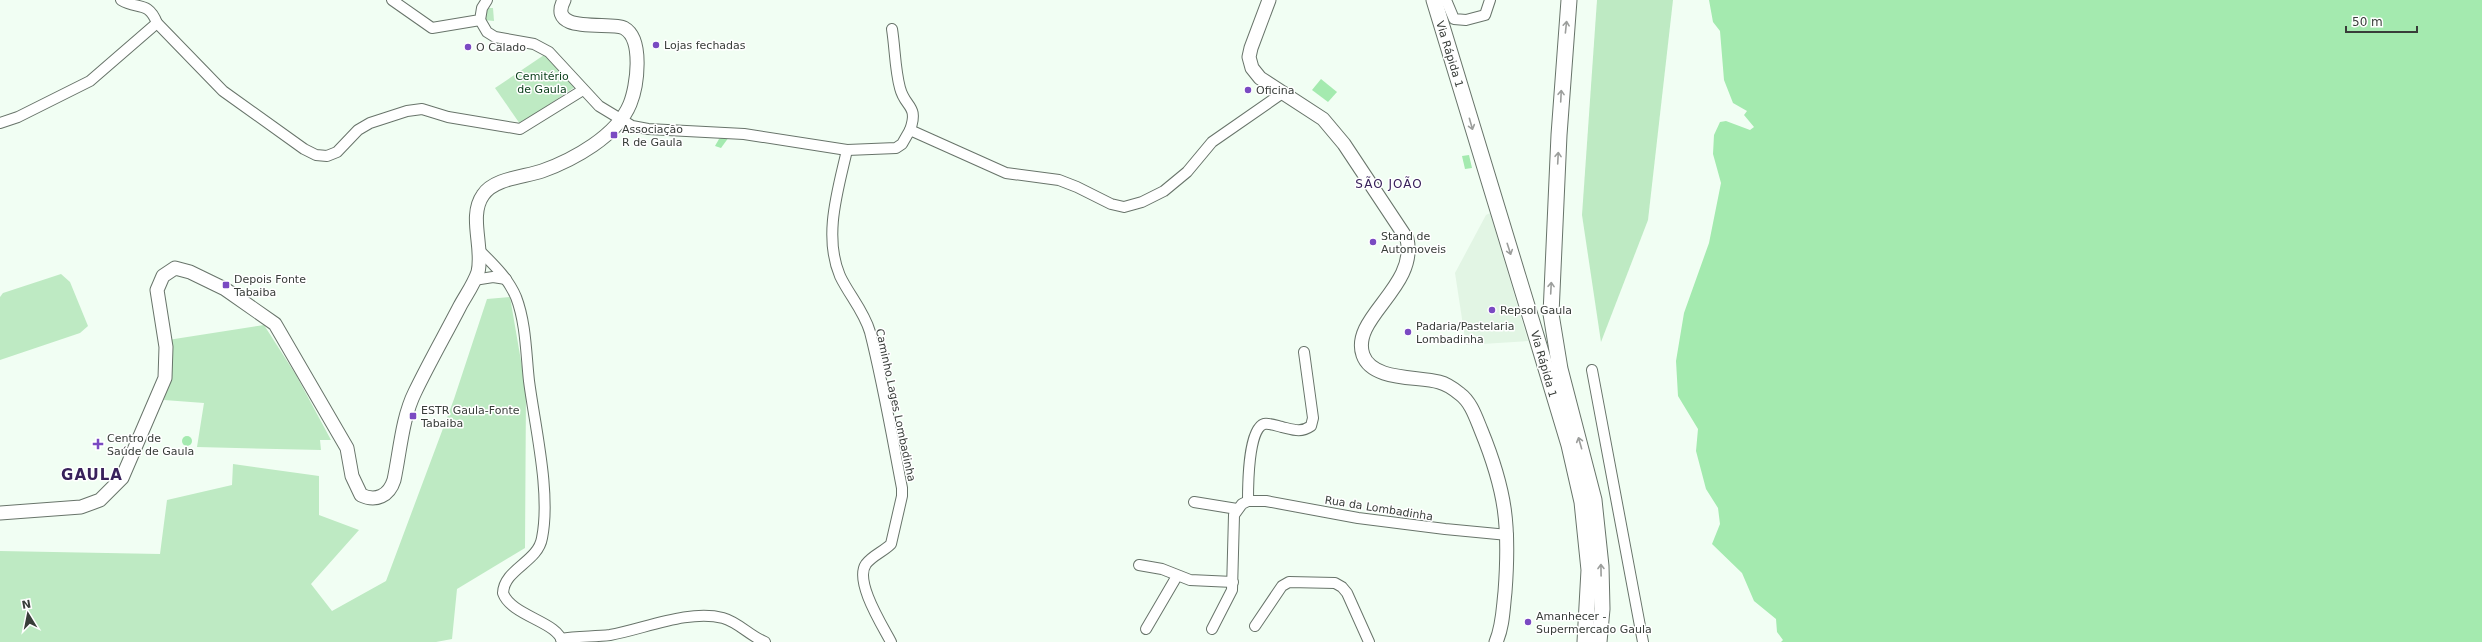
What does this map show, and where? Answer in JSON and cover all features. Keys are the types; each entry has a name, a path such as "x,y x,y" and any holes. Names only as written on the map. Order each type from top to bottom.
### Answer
{"highway":[{"name":"Via Rápida 1","path":"1434,0 1568,445 1582,502 1587,533 1588,610 1585,642"},
{"name":"Via Rápida 1","path":"1569,0 1559,135 1551,314 1560,369 1594,500 1601,566 1602,610 1599,642"},
{"path":"1577,642 1588,610"}],"main road":[{"path":"1269,0 1251,48 1250,62 1260,78 1284,92 1323,120 1331,129 1407,239 1409,256 1406,269 1365,329 1362,341 1363,356 1377,371 1439,382 1462,395 1470,405 1496,470 1506,507 1508,535 1502,617 1496,642"},
{"path":"0,513 81,507 100,500 122,478 165,378 166,348 158,290 163,276 175,268 190,272 225,290 275,324 346,448 352,476 361,495 367,498 383,496 390,490 394,480 412,400 478,271 478,212 483,194 498,184 543,171 574,156 600,139 621,120 630,104 636,74 636,49 631,34 618,26 573,24 565,19 562,12 563,1"}],"street":[{"path":"121,0 144,6 151,11 157,23 223,91 304,149 316,155 327,156 337,152 358,130 370,123 407,111 422,109 448,117 520,129 583,90"},
{"path":"392,0 432,28 480,20"},
{"path":"487,0 482,8 480,20 486,32 495,37 542,47 599,106 632,126 648,129 744,134 847,150 896,148 902,144 910,130 914,118 910,104 900,89 892,30"},
{"path":"1446,0 1454,19 1466,20 1485,15 1490,0"},
{"path":"0,123 18,117 90,81 157,23"},
{"path":"910,130 1006,173 1059,180 1111,204 1124,207 1142,202 1164,191 1187,172 1212,142 1284,92"},
{"name":"Caminho Lages Lombadinha","path":"847,150 832,230 835,261 841,277 856,301 869,331 902,488 902,496 891,544 871,557 865,566 862,576 865,589 891,642"},
{"path":"479,250 506,279 520,311 540,445 544,502 542,539 538,549 506,580 503,593 511,606 548,627 561,641 610,635 666,621 714,616 726,618 753,637 765,642"},
{"path":"474,280 493,276 506,279"},
{"path":"1212,629 1231,595 1233,582 1234,522 1237,509 1248,501 1249,463 1258,428 1263,424 1270,424 1298,431 1312,426 1313,418 1304,352"},
{"path":"1592,370 1643,642"},
{"name":"Rua da Lombadinha","path":"1248,501 1266,501 1358,518 1508,535"},
{"path":"1194,502 1237,509"},
{"path":"1139,565 1162,569 1190,580 1233,582"},
{"path":"1146,629 1177,576"},
{"path":"1255,626 1282,586 1289,582 1335,583 1342,586 1347,593 1369,642"}],"shaded area":[{"path":"1709,0 2482,0 2482,642 1781,642 1783,640 1777,632 1776,619 1754,601 1742,573 1712,544 1720,524 1718,508 1706,489 1696,451 1698,429 1678,396 1676,361 1684,313 1709,243 1721,183 1713,154 1714,135 1720,122 1726,121 1750,130 1754,127 1744,115 1747,111 1733,103 1724,80 1720,31 1713,22"},
{"path":"1321,79 1337,92 1328,102 1312,90"},
{"path":"729,137 721,148 715,146 719,139"},
{"path":"1469,155 1472,168 1465,169 1462,156"},
{"path":"1490,213 1528,341 1466,345 1455,273 1486,215"},
{"path":"185,436 189,436 191,437 191,445 185,446 182,443 182,439"}],"green space":[{"path":"1597,0 1673,0 1648,220 1601,342 1582,215"},
{"path":"487,8 493,8 494,21 484,20"},
{"name":"Cemitério de Gaula","path":"547,53 575,87 520,124 495,88"},
{"path":"61,274 70,282 88,326 80,333 0,360 0,297 3,293"},
{"path":"510,297 526,390 525,548 457,589 452,639 436,642 0,642 0,551 160,554 167,500 232,485 233,464 319,476 319,515 359,530 311,584 332,611 386,581 454,399 487,299"},
{"path":"264,325 296,375 331,440 320,440 321,450 197,447 204,403 164,400 170,368 168,340"}],"place":[{"name":"Lojas fechadas","path":"656,45"},
{"name":"O Calado","path":"468,47"},
{"name":"Oficina","path":"1248,90"},
{"name":"Associação R de Gaula","path":"614,135"},
{"name":"Stand de Automoveis","path":"1373,242"},
{"name":"Depois Fonte Tabaiba","path":"226,285"},
{"name":"Repsol Gaula","path":"1492,310"},
{"name":"Padaria/Pastelaria Lombadinha","path":"1408,332"},
{"name":"ESTR Gaula-Fonte Tabaiba","path":"413,416"},
{"name":"Centro de Saúde de Gaula","path":"98,444"},
{"name":"Amanhecer - Supermercado Gaula","path":"1528,622"}],"district":[{"name":"SÃO JOÃO","path":"1389,184"},
{"name":"GAULA","path":"92,475"}]}
